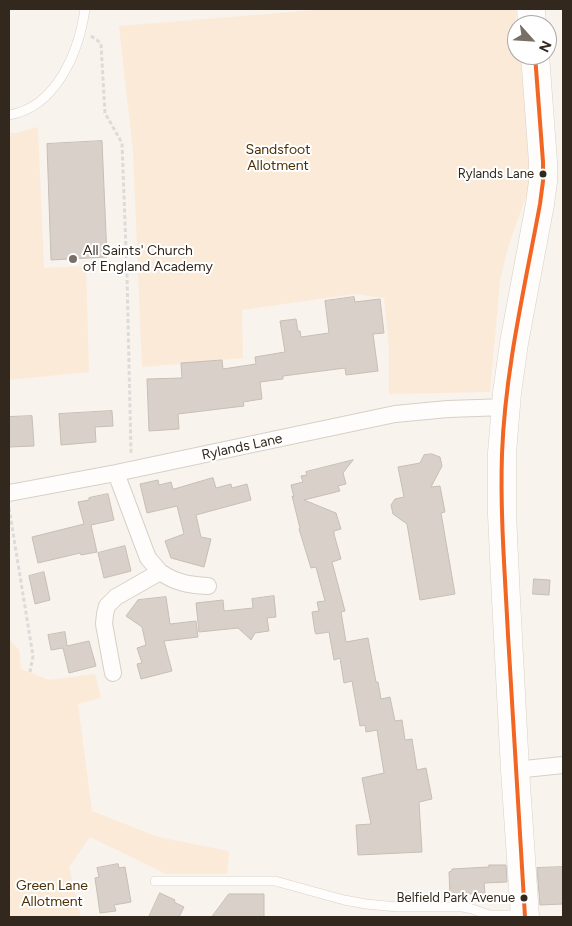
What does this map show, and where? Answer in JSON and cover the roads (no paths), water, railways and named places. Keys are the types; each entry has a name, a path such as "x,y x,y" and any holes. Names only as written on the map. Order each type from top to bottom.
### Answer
{"highway":[{"path":"525,916 515,770 502,514 502,453 514,343 543,181 542,141 535,65"}],"street":[{"name":"Rylands Lane","path":"9,493 124,471 395,414 448,408 506,407"},
{"path":"124,471 142,546 148,558 168,578 190,585 208,586"},
{"path":"113,673 104,624 107,606 116,597 160,572"},
{"path":"515,770 563,765"}],"lane":[{"path":"9,115 16,114 35,105 51,90 64,73 81,34 85,9"},
{"path":"155,881 275,881 344,900 366,904 398,908 463,907 489,916 525,916"}],"place":[{"name":"Rylands Lane","path":"543,174"},
{"name":"All Saints' Church of England Academy","path":"73,259"},
{"name":"Belfield Park Avenue","path":"524,898"}],"park label":[{"name":"Sandsfoot Allotment","path":"278,158"},
{"name":"Green Lane Allotment","path":"52,894"}]}
